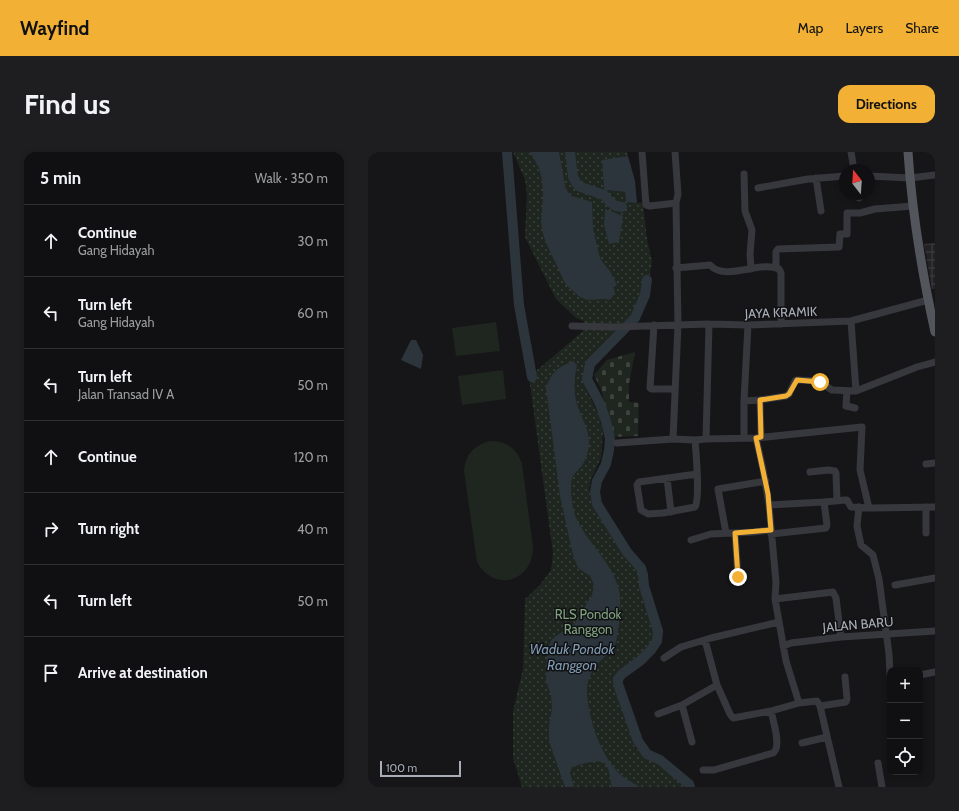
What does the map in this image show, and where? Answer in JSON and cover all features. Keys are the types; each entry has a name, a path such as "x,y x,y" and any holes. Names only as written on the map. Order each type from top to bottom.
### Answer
{"main road":[{"path":"908,152 913,206 928,300 935,332"}],"street":[{"path":"642,152 646,205 650,206 676,203"},
{"path":"674,439 678,325 676,203 678,188 675,152"},
{"path":"851,152 853,164"},
{"path":"744,174 745,211 752,230 750,254 751,269"},
{"path":"875,176 910,178 935,175"},
{"path":"758,188 816,178 839,176"},
{"path":"816,178 821,211"},
{"path":"776,268 776,252 778,249 839,248 840,234 847,234 847,213 860,213 874,208 913,206"},
{"path":"676,268 710,265 719,270 734,271 767,267 779,269 781,273 781,324"},
{"name":"JAYA KRAMIK","path":"572,326 633,327 709,324 748,325 851,321 928,300"},
{"path":"851,321 856,391"},
{"path":"706,439 709,324"},
{"path":"744,438 744,401 748,325"},
{"path":"654,326 650,388 675,389"},
{"path":"744,401 786,396 789,394 797,380 818,381 832,390 856,391 917,367 935,362"},
{"path":"847,391 846,406 855,408"},
{"path":"760,400 758,438 769,505 776,582 775,599 786,661 799,703"},
{"path":"617,443 674,439 696,440 758,438 862,426 860,470 869,508"},
{"path":"696,440 697,474 697,505 693,508 670,512 648,514 642,512 637,484 697,474"},
{"path":"926,464 935,463"},
{"path":"810,472 828,470 835,471 837,501"},
{"path":"667,478 670,512"},
{"path":"726,533 718,489 766,481"},
{"path":"769,505 847,500 851,507 935,507"},
{"path":"691,540 711,534 826,528 827,525 824,502"},
{"path":"859,507 857,526 861,545 873,555 879,580 890,667"},
{"path":"926,507 926,533"},
{"path":"735,533 738,577"},
{"path":"895,585 935,578"},
{"path":"775,599 833,592 836,598 841,637"},
{"path":"664,658 681,647 779,622"},
{"name":"JALAN BARU","path":"783,646 791,643 841,637 935,631"},
{"path":"705,640 717,685 732,717 771,711 799,703 817,701 820,706 828,737 839,787"},
{"path":"923,674 935,672"},
{"path":"820,706 846,702 845,677"},
{"path":"658,714 682,705 717,685"},
{"path":"682,705 692,742"},
{"path":"703,770 714,770 776,751 775,728 771,711"},
{"path":"802,743 828,737"},
{"path":"878,763 882,787"}],"shaded area":[{"path":"935,243 935,289 932,289 924,244"}],"green space":[{"name":"RLS Pondok Ranggon","path":"513,152 627,152 628,156 602,161 604,190 625,192 626,202 643,203 647,239 652,261 649,280 644,280 642,299 633,316 588,364 585,371 585,383 599,416 603,432 601,458 591,479 589,488 591,500 597,513 638,567 642,589 655,631 654,641 649,648 632,665 620,672 616,678 616,685 635,747 644,756 674,776 685,787 522,787 513,758 513,711 523,669 525,599 540,585 551,570 553,553 529,377 583,331 584,321 576,318 556,299 525,237 527,194 525,180"},
{"path":"496,322 500,351 456,356 452,328"},
{"path":"635,352 629,384 629,402 639,403 638,436 612,437 601,389 594,375 607,360"},
{"path":"503,370 506,399 462,405 458,376"},
{"path":"490,441 501,442 510,446 520,458 522,464 533,547 531,559 527,568 520,575 511,579 502,580 493,578 484,572 477,562 464,471 466,460 471,452 479,445"}],"water":[{"path":"530,152 559,152 566,190 572,196 592,202 593,229 600,258 610,271 617,285 613,287 615,291 609,300 587,300 580,297 566,285 543,234 541,222 543,197 542,180 539,168"},
{"path":"628,156 635,181 637,203 626,202 625,192 604,190 602,160"},
{"path":"605,209 623,216 619,242 609,244 604,225"},
{"path":"411,340 416,340 423,355 421,369 401,360"},
{"name":"Waduk Pondok Ranggon","path":"573,361 577,365 575,381 576,402 587,430 589,444 584,462 574,475 571,482 573,509 584,532 610,569 620,595 617,638 613,649 595,667 590,676 587,688 589,710 596,734 606,757 622,776 640,787 612,787 606,765 604,763 595,762 572,767 570,773 574,787 565,787 549,741 549,725 552,709 551,695 546,681 547,649 552,639 575,623 592,595 594,585 590,576 578,568 573,555 560,496 546,388 551,377 556,371"}],"waterway":[{"path":"507,152 519,305 532,377"},
{"path":"570,152 573,177 578,186 604,195 610,202 616,206 622,207"},
{"path":"647,280 645,295 635,318 590,364 587,379 600,404 610,439 606,464 597,481 595,492 597,504 627,552 641,568 644,586 658,631 657,641 651,650 640,661 622,674 618,679 618,684 638,741 647,754 660,760 689,784 690,787"}],"route":[{"path":"738,577 735,533 771,530 768,494 756,438 761,437 760,400 786,396 789,394 795,381 797,380 820,382"}]}
